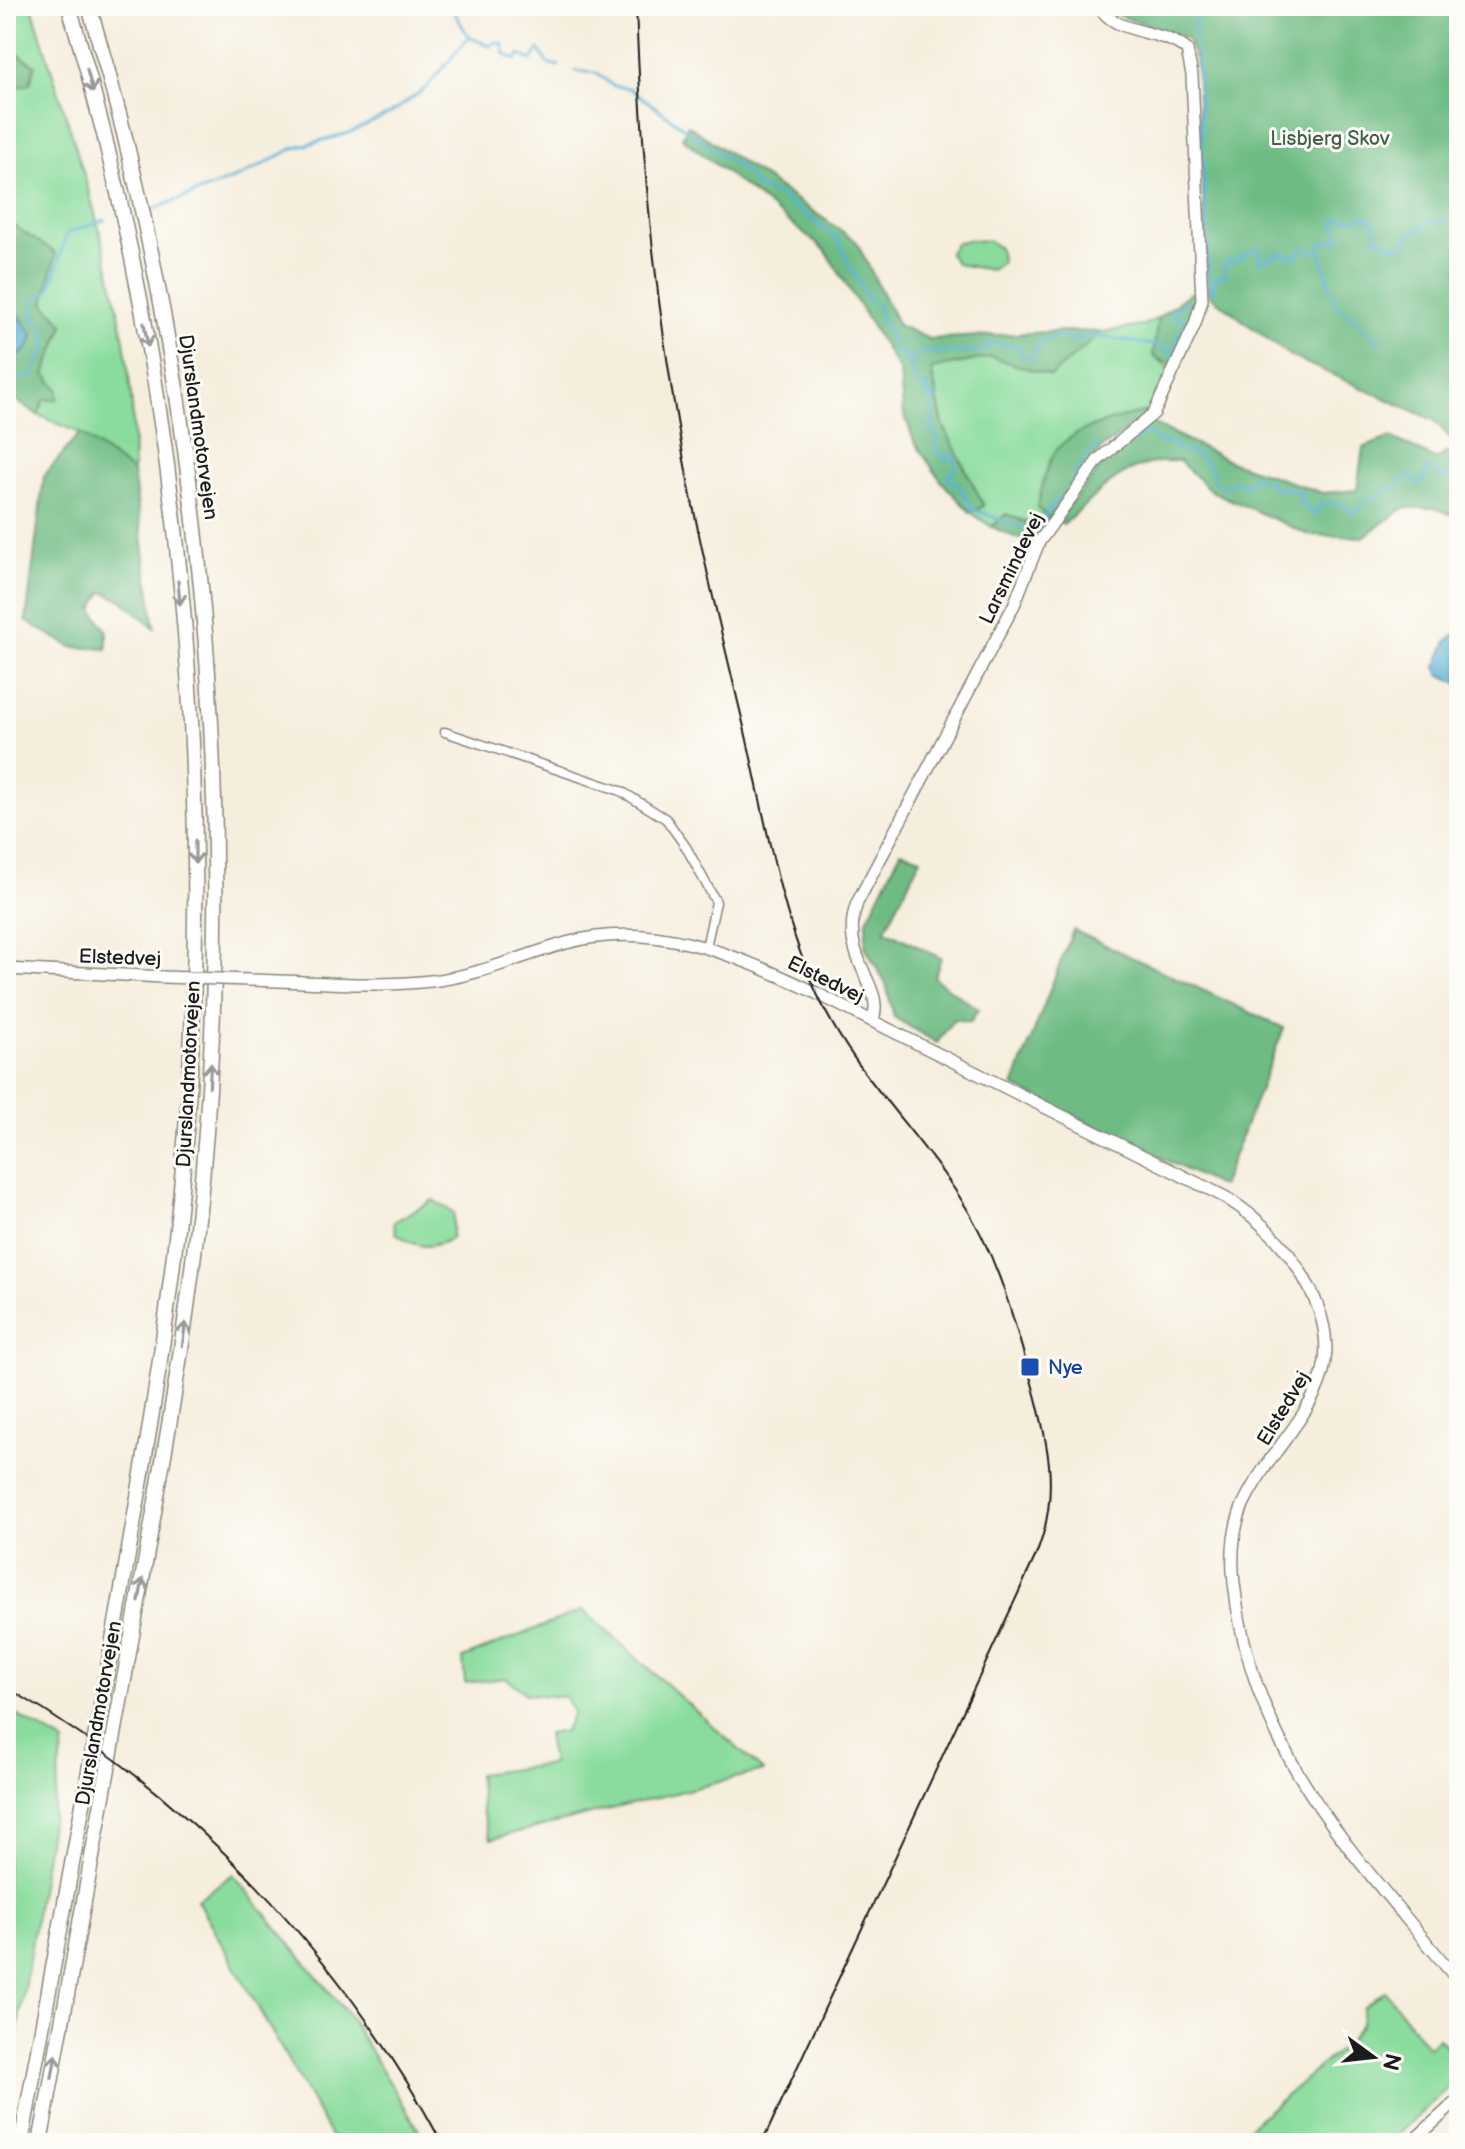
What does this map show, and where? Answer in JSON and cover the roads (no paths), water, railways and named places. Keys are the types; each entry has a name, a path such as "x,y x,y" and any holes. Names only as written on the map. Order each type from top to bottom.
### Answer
{"highway":[{"name":"Djurslandmotorvejen","path":"21,2143 157,1384 181,1193 194,1008 192,747 166,464 125,228 69,6"},
{"name":"Djurslandmotorvejen","path":"40,2143 179,1371 202,1179 213,1009 212,750 192,520 162,310 121,123 89,6"}],"street":[{"name":"Larsmindevej","path":"872,1021 876,1012 873,992 854,953 850,934 857,903 1014,605 1039,542 1098,460 1154,413 1195,324 1202,300 1192,75 1187,50 1168,38 1115,22 1099,6"},
{"path":"445,732 621,791 666,819 686,847 716,902 706,947"},
{"name":"Elstedvej","path":"6,969 393,984 433,981 481,971 569,942 604,937 676,940 762,967 1225,1197 1279,1240 1297,1264 1324,1327 1324,1373 1312,1402 1243,1506 1236,1528 1233,1580 1241,1626 1262,1705 1276,1736 1327,1822 1459,1982"},
{"path":"1411,2143 1459,2099"}],"water":[{"path":"6,308 19,315 33,335 24,352 11,357 6,357"},
{"path":"1459,631 1459,684 1439,674 1436,667 1447,641"}],"waterway":[{"path":"456,6 454,12 469,37"},
{"path":"1195,6 1196,44"},
{"path":"154,209 241,176 294,148 349,133 391,113 426,88 469,37 490,46 496,42 503,44 505,54 516,60 520,55 532,60 539,49 547,63 559,66"},
{"path":"1197,51 1210,288 1214,292"},
{"path":"575,71 597,73 613,86 629,88 748,174 755,186 780,196 839,240 869,301 878,305 895,350 900,355 906,353 919,387 928,386 927,397 934,396 932,430 939,439 935,448 946,461 951,453 956,460 956,468 946,479 959,484 972,509 1039,534"},
{"path":"1214,292 1214,279 1225,275 1223,266 1228,260 1234,262 1256,248 1261,251 1258,255 1260,261 1284,252 1288,257 1298,256 1299,250 1305,247 1312,254 1326,241 1337,242 1341,231 1333,226 1337,220 1368,217 1375,224 1377,240 1382,239 1392,246 1406,245 1407,236 1421,229 1427,221 1459,221"},
{"path":"6,389 21,377 36,374 38,361 47,348 42,326 33,318 35,301 50,290 67,233 105,220"},
{"path":"1320,249 1331,288"},
{"path":"1333,295 1336,304 1382,343"},
{"path":"908,364 923,349 929,354 936,350 940,353 986,350 989,343 1020,346 1020,355 1033,358 1039,342 1058,336 1081,340 1087,335 1161,346 1171,354 1186,320 1174,317 1175,308 1196,301"},
{"path":"1117,452 1143,434 1151,435 1161,443 1176,443 1177,451 1197,454 1210,469 1215,482 1225,488 1236,481 1248,486 1253,477 1270,481 1275,490 1284,488 1302,493 1305,500 1297,501 1314,515 1321,502 1339,503 1354,513 1368,499 1380,497 1387,487 1399,489 1408,475 1421,485 1428,468 1443,478 1452,471 1459,477"},
{"path":"1036,532 1052,506 1071,487 1075,474 1090,452 1099,447"}],"tram line":[{"path":"636,6 650,223 671,384 702,547 783,897 804,964 832,1024 848,1050 959,1196 984,1241 1004,1288 1026,1362 1044,1430 1050,1471 1048,1512 1036,1555 762,2143"},
{"path":"6,1687 74,1730 138,1778 199,1829 256,1885 308,1944 357,2007 402,2073 442,2143"}],"place":[{"name":"Nye","path":"1030,1367"}],"park label":[{"name":"Lisbjerg Skov","path":"1330,138"}]}
